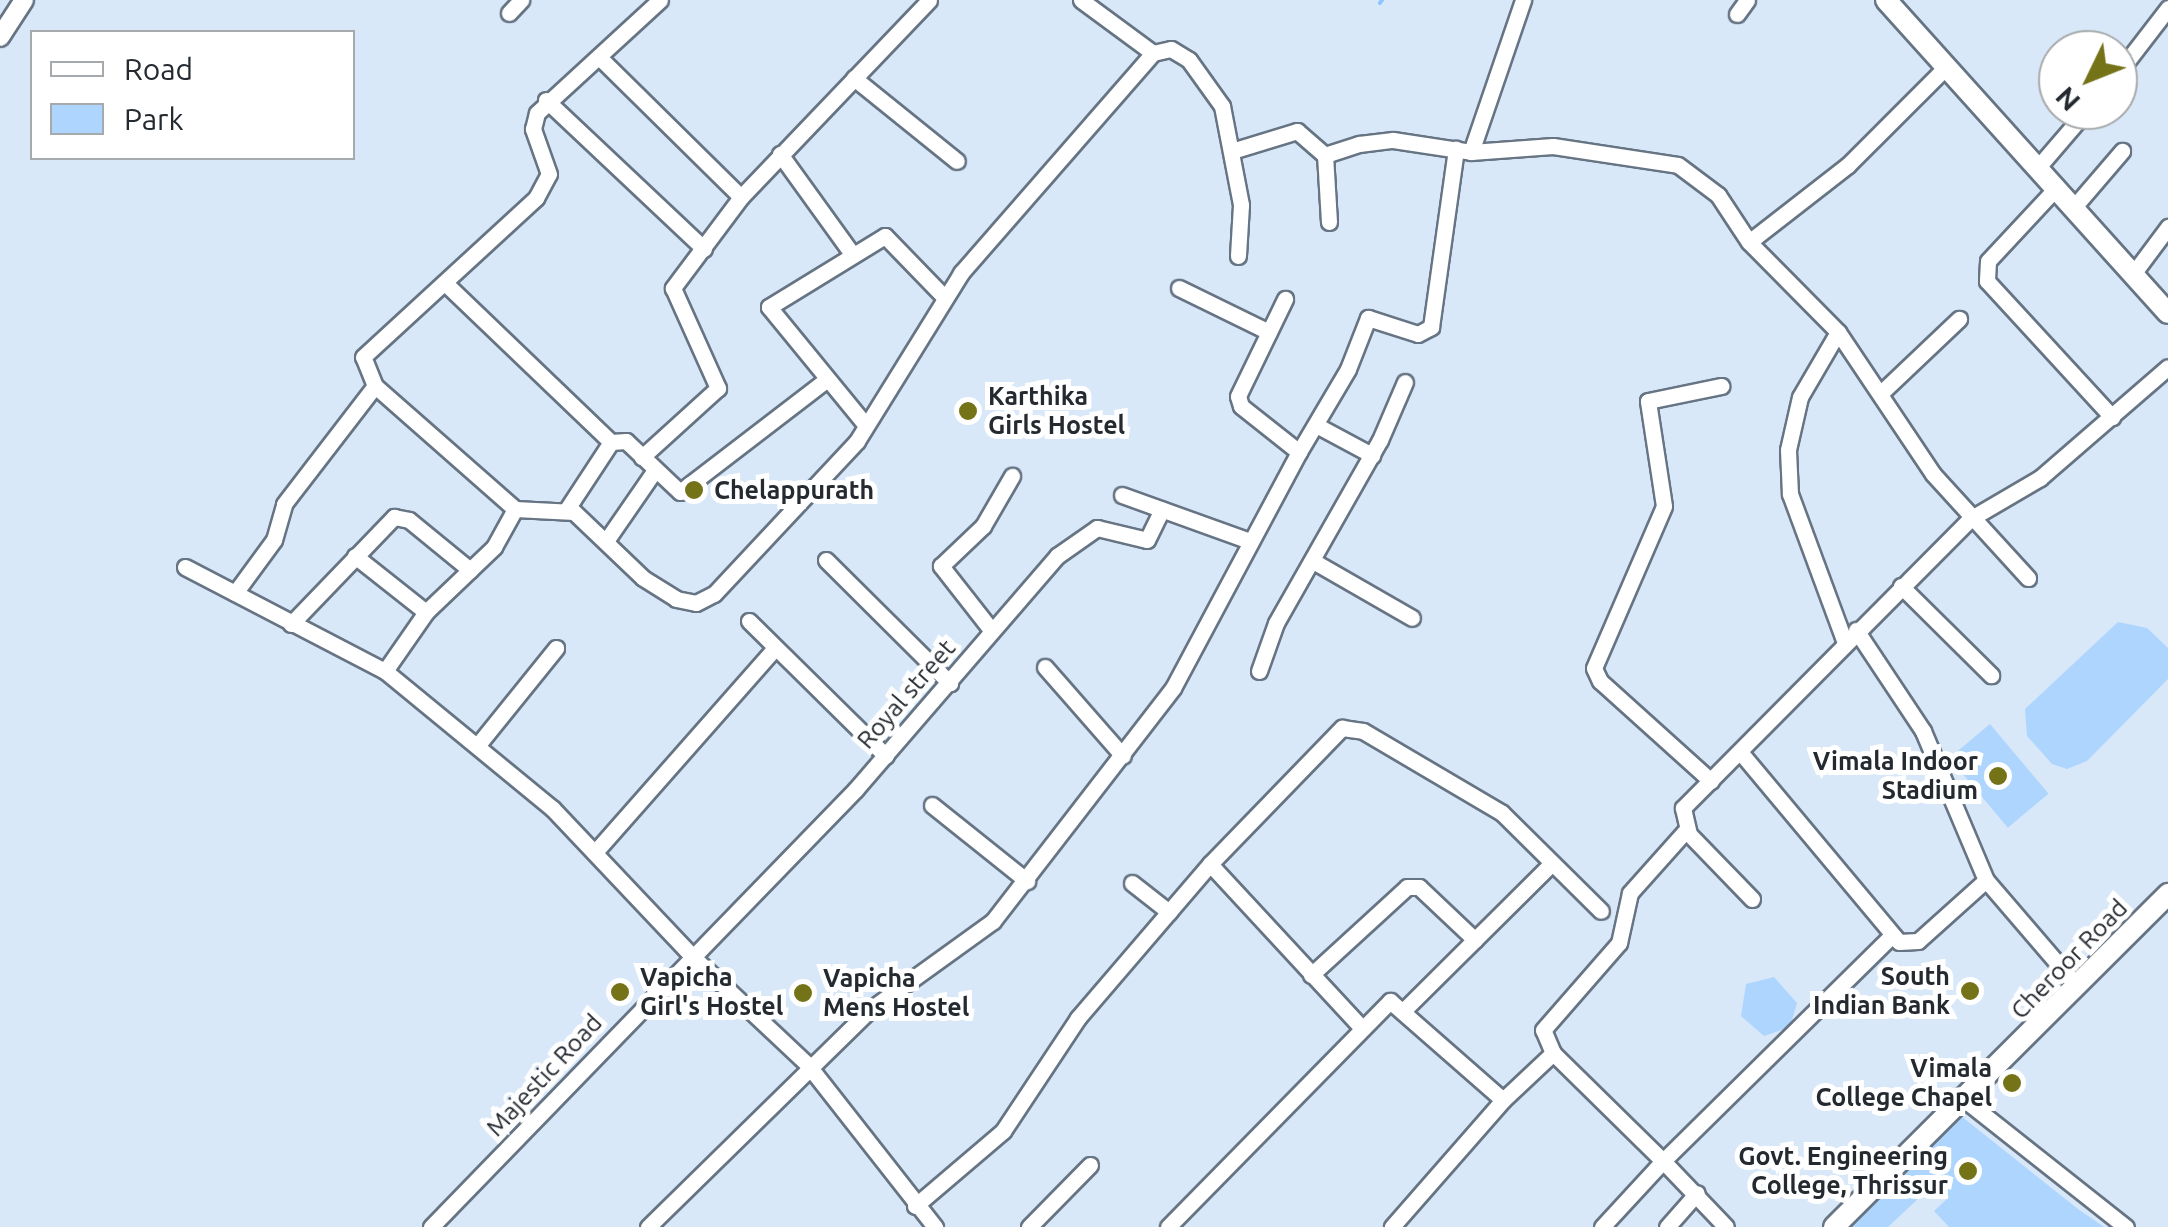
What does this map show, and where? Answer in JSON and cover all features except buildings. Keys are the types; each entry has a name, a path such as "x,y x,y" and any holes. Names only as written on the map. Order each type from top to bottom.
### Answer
{"main road":[{"path":"1886,0 2168,313"},
{"name":"Cheroor Road","path":"1834,1227 2168,894"}],"street":[{"path":"0,38 24,0"},
{"path":"508,13 521,0"},
{"path":"660,0 546,100 533,129 549,174 545,185 446,284 366,348 362,366 375,386 515,509 566,509 644,578 696,603 714,594 857,441 864,423 945,298 1153,53 1171,49 1189,60 1222,106 1235,150 1238,256"},
{"path":"642,457 718,388 673,288 741,197 929,0"},
{"path":"1081,0 1153,53"},
{"path":"648,1227 808,1065 931,961 993,920 1027,881 1173,688 1250,541 1348,369 1368,318 1418,334 1432,327 1464,150 1524,0"},
{"path":"2138,48 2167,11"},
{"path":"598,57 741,197"},
{"path":"1749,242 1848,165 1946,67"},
{"path":"854,78 956,161"},
{"path":"546,100 704,249"},
{"path":"2039,166 2070,130"},
{"path":"1235,150 1297,131 1325,154 1329,222"},
{"path":"1325,154 1393,140 1464,150 1554,146 1678,165 1718,195 1749,242 1838,332 1884,391 1933,474 1970,520 2028,578"},
{"path":"2074,207 2122,151"},
{"path":"780,154 852,254"},
{"path":"2056,187 1988,261 1987,281 2112,417"},
{"path":"2133,274 2168,228"},
{"path":"864,423 769,307 877,238 890,238 945,298"},
{"path":"446,284 611,442"},
{"path":"1179,288 1269,332"},
{"path":"1285,300 1238,396 1241,406 1299,452"},
{"path":"1884,391 1959,318"},
{"path":"1838,332 1800,396 1788,450 1790,494 1845,644"},
{"path":"1752,900 1686,829 1683,808 1741,753 1856,630 1970,520 2040,478 2168,367"},
{"path":"566,509 611,442 626,440 672,489 684,491 757,428 826,380"},
{"path":"1259,671 1276,623 1372,455 1405,382"},
{"path":"235,594 274,540 284,504 375,386"},
{"path":"1711,782 1600,681 1594,668 1664,506 1648,401 1721,386"},
{"path":"1316,425 1372,455"},
{"path":"606,542 655,470"},
{"path":"992,631 941,566 984,526 1012,476"},
{"path":"1122,495 1250,541"},
{"path":"386,671 426,612 494,547 515,509"},
{"name":"Royal street","path":"690,956 886,756 992,631 1086,531 1148,540 1162,509"},
{"path":"291,624 355,556 400,516 470,570"},
{"path":"355,556 426,612"},
{"path":"826,560 950,684"},
{"path":"1313,560 1412,618"},
{"path":"185,567 386,671 477,746 596,851 690,956 808,1065 935,1227"},
{"path":"1901,586 1992,674"},
{"path":"750,621 886,756"},
{"path":"1856,630 1922,731 1986,880 2077,986"},
{"path":"477,746 556,648"},
{"path":"596,851 775,648"},
{"path":"1045,667 1123,756"},
{"path":"915,1206 1003,1131 1078,1018 1210,864 1337,732 1349,728 1502,813 1541,846 1550,865 1601,912"},
{"path":"1741,753 1891,936 1904,945 1918,941 1986,880"},
{"path":"932,805 1027,881"},
{"path":"1686,829 1630,893 1619,943 1543,1030 1554,1053 1697,1193 1726,1227"},
{"path":"1210,864 1361,1026"},
{"path":"1404,1010 1550,865"},
{"path":"1132,883 1168,912"},
{"path":"1311,974 1407,886 1419,886 1474,940"},
{"path":"1602,1227 1663,1161 1891,936"},
{"name":"Majestic Road","path":"431,1227 690,956"},
{"path":"1168,1227 1385,1001 1404,1010 1503,1100"},
{"path":"1392,1227 1503,1100 1554,1053"},
{"path":"1965,1100 2126,1227"},
{"path":"1029,1227 1090,1165"},
{"path":"1667,1227 1697,1193"}],"green space":[{"path":"2118,622 2147,628 2168,648 2168,679 2087,761 2067,769 2052,764 2027,736 2025,709"},
{"name":"Vimala Indoor Stadium","path":"1990,724 2048,794 2008,828 1949,758"},
{"path":"1774,977 1797,1003 1790,1027 1764,1036 1741,1016 1746,984"},
{"name":"Govt. Engineering College, Thrissur","path":"1961,1116 2104,1227 1949,1227 1934,1211 1949,1197 1936,1182 1888,1227 1851,1227"}],"place":[{"name":"Karthika Girls Hostel","path":"968,411"},
{"name":"Chelappurath","path":"694,490"},
{"name":"Vimala Indoor Stadium","path":"1998,776"},
{"name":"South Indian Bank","path":"1970,991"},
{"name":"Vapicha Girl's Hostel","path":"620,992"},
{"name":"Vapicha Mens Hostel","path":"803,993"},
{"name":"Vimala College Chapel","path":"2012,1083"},
{"name":"Govt. Engineering College, Thrissur","path":"1968,1171"}]}
